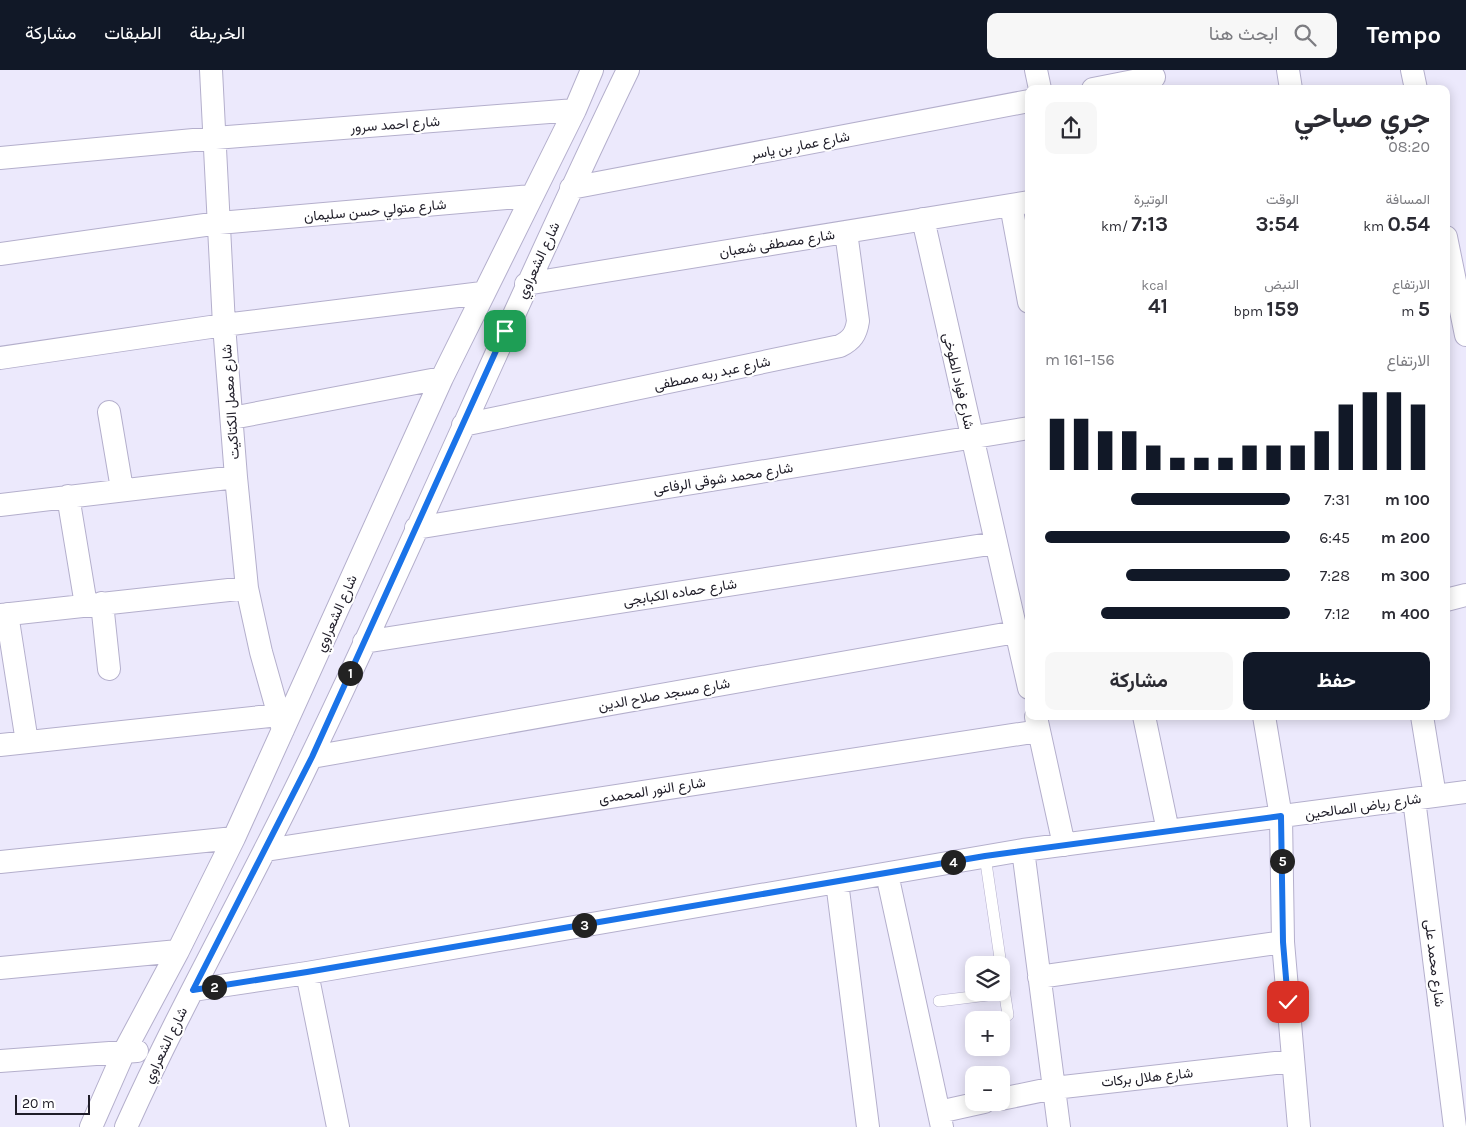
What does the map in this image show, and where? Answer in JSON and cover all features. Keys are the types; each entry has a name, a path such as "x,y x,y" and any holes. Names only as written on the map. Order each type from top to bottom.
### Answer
{"street":[{"name":"شارع معمل الكتاكيت","path":"211,70 224,325 247,588 261,652 281,722"},
{"name":"شارع الشعراوي","path":"91,1127 124,1052 178,951 234,838 281,722 482,293 575,110 592,70"},
{"name":"شارع الشعراوي","path":"126,1127 161,1049 266,850 312,757 526,284 628,70"},
{"path":"1036,70 1039,85"},
{"path":"1288,70 1291,85"},
{"path":"1412,70 1415,85"},
{"path":"1118,85 1155,79"},
{"name":"شارع عمار بن ياسر","path":"571,188 1025,102"},
{"name":"شارع احمد سرور","path":"0,158 215,138 575,110"},
{"name":"شارع متولي حسن سليمان","path":"0,254 219,224 531,196"},
{"path":"1020,204 1025,258"},
{"name":"شارع مصطفى شعبان","path":"526,284 1020,204"},
{"name":"شارع فواد الطوخى","path":"923,219 1025,671"},
{"name":"شارع عبد ربه مصطفى","path":"463,425 845,343 856,332 858,321 846,232"},
{"path":"1450,257 1466,335"},
{"path":"0,358 224,325 482,293"},
{"path":"232,418 442,378"},
{"path":"109,412 122,489"},
{"name":"شارع محمد شوقى الرفاعى","path":"416,528 1025,429"},
{"path":"0,505 122,489 236,477"},
{"path":"68,496 108,669"},
{"name":"شارع حماده الكبابجى","path":"364,642 996,542"},
{"path":"26,742 3,614 247,588"},
{"path":"1450,599 1466,595"},
{"name":"شارع مسجد صلاح الدين","path":"312,757 1016,632"},
{"path":"1145,720 1168,831"},
{"path":"1265,720 1281,816 1283,942 1299,1127"},
{"name":"شارع محمد على","path":"1422,720 1425,797 1456,1127"},
{"path":"0,745 281,722"},
{"path":"1037,723 1064,845"},
{"name":"شارع النور المحمدى","path":"266,850 1037,723"},
{"name":"شارع رياض الصالحين","path":"193,990 1023,850 1466,792"},
{"path":"0,862 234,838"},
{"path":"1023,850 1059,1127"},
{"path":"887,874 941,1120 965,1110"},
{"path":"837,882 868,1127"},
{"path":"1039,977 1283,942"},
{"path":"0,968 178,951"},
{"path":"307,972 338,1127"},
{"path":"0,1061 161,1049"},
{"name":"شارع هلال بركات","path":"1010,1097 1054,1088 1294,1061"}],"lane":[{"path":"985,856 1000,956"},
{"path":"939,1001 965,998"}],"route":[{"path":"505,331 312,757 193,990 985,856 1281,816 1283,942 1288,1002"}]}
